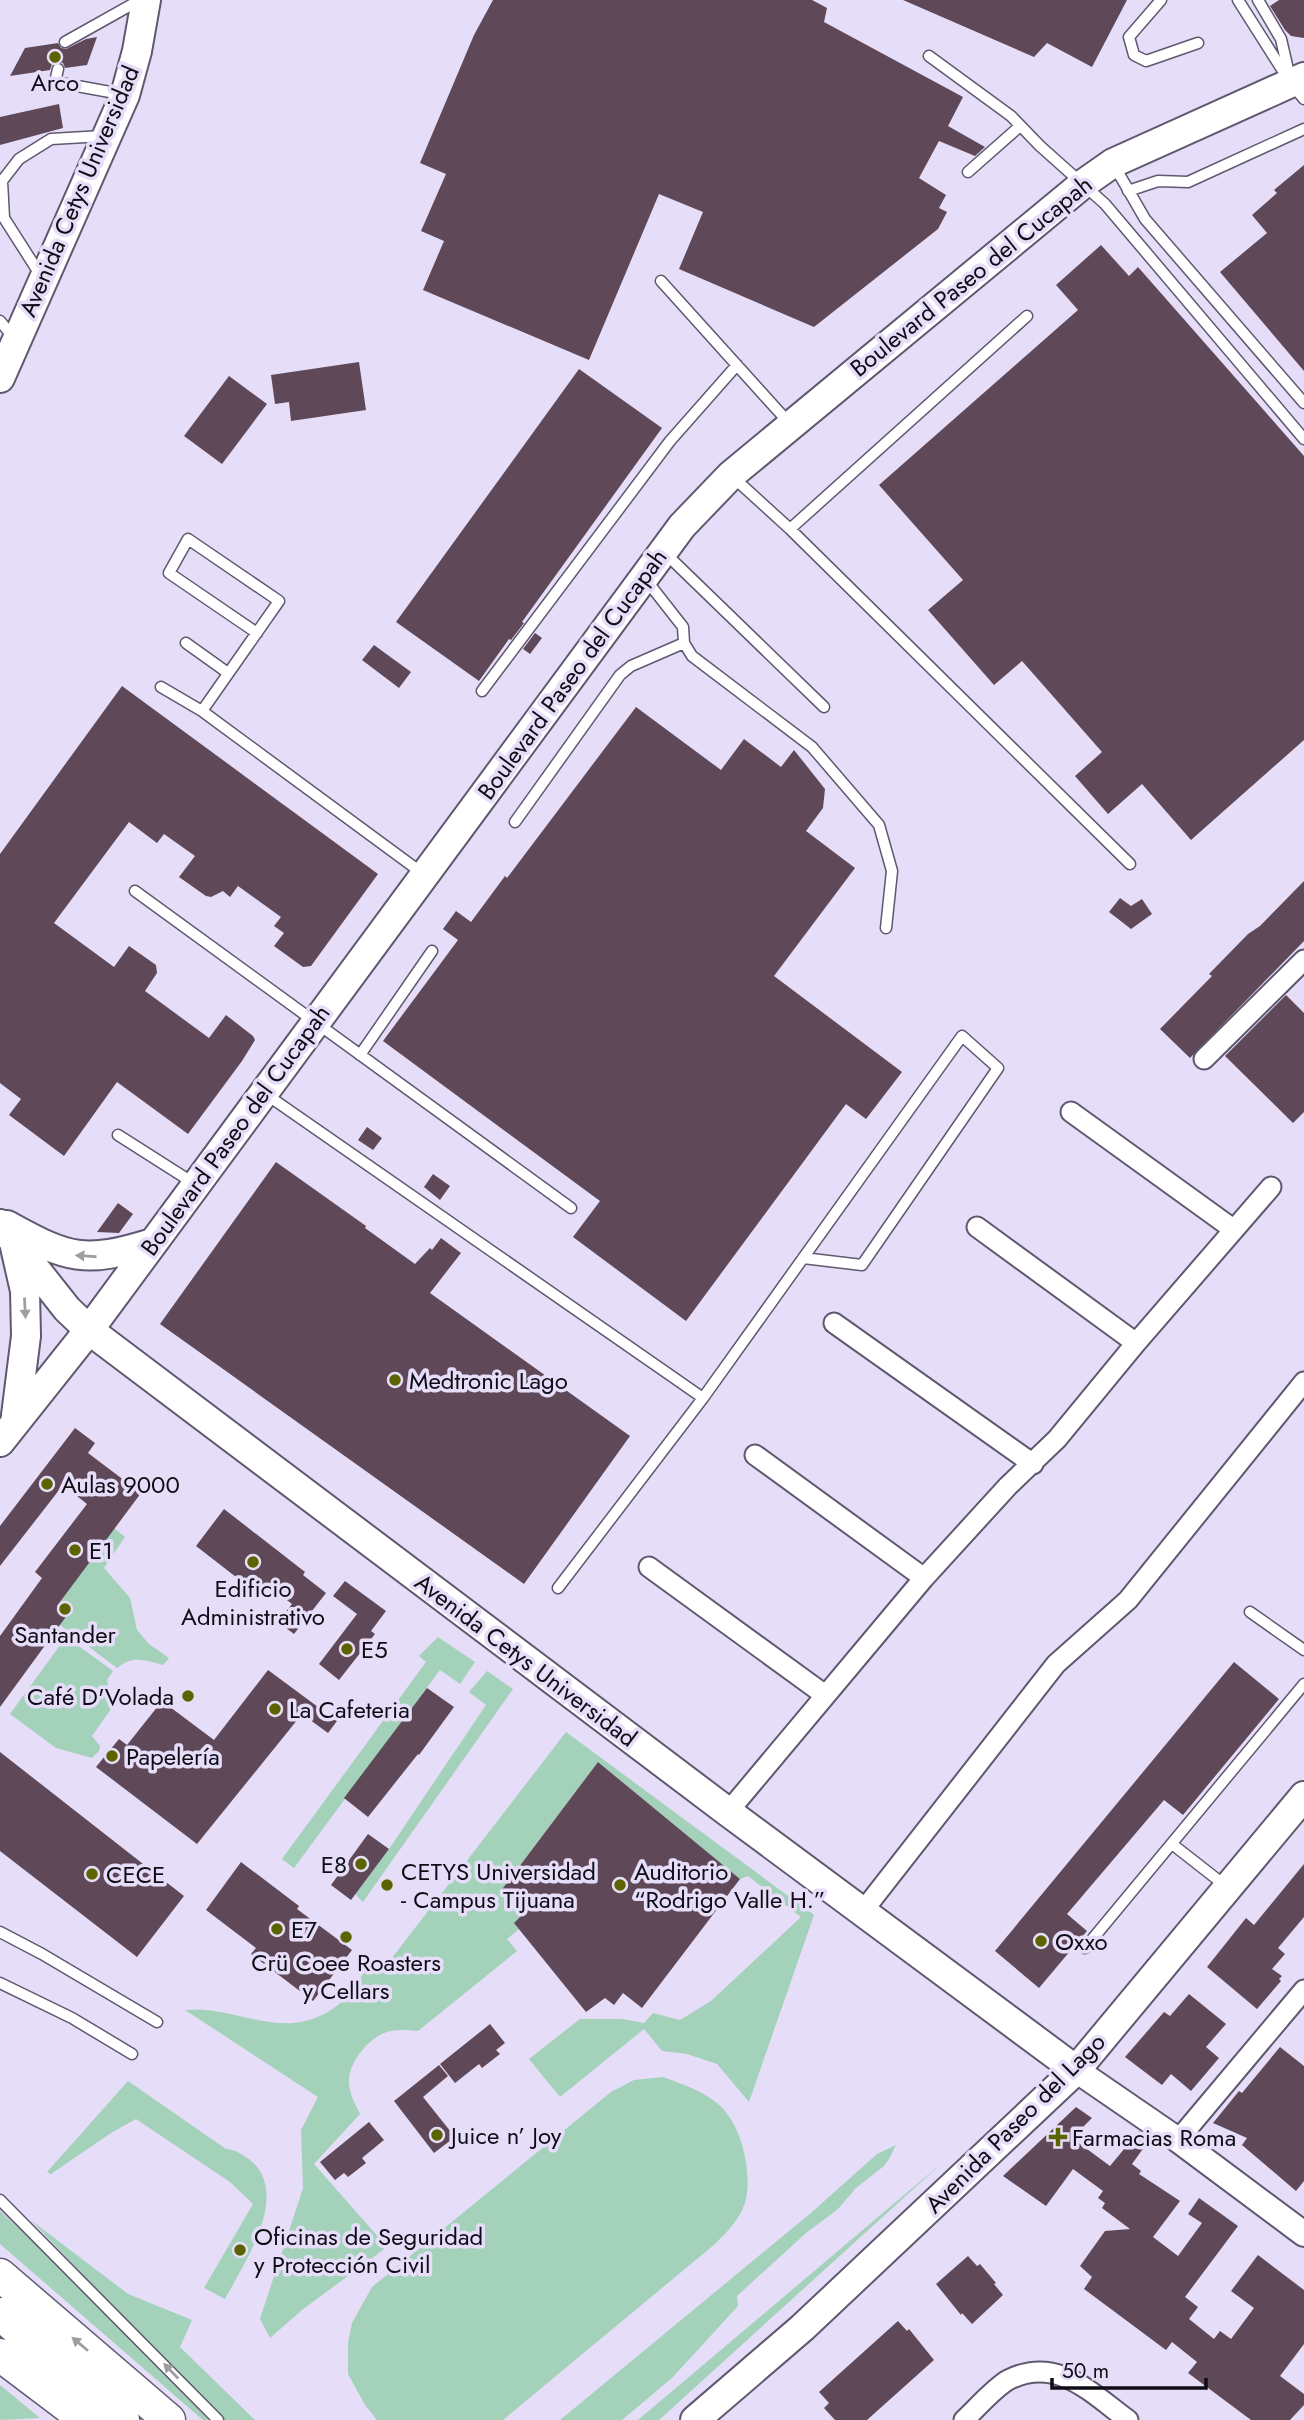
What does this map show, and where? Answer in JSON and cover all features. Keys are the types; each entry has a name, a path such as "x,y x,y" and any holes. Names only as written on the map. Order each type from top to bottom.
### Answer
{"main road":[{"name":"Avenida Cetys Universidad","path":"0,379 8,330 43,279 125,95 137,51 146,0"},
{"name":"Boulevard Paseo del Cucapah","path":"7,1433 89,1330 682,526 731,475 1083,184 1113,163 1299,86"},
{"name":"Avenida Cetys Universidad","path":"4,1229 67,1309 89,1330 728,1812 1076,2070"},
{"path":"4,1229 70,1254 95,1257 118,1254 152,1243"},
{"path":"4,1229 25,1291 26,1336 7,1433"},
{"name":"Avenida Paseo del Lago","path":"695,2420 802,2328 1076,2070 1304,1796"},
{"path":"0,2275 169,2420"},
{"path":"0,2314 123,2420"},
{"path":"0,2354 56,2409 86,2420"}],"street":[{"path":"1205,1059 1304,960"},
{"path":"1071,1112 1233,1229"},
{"path":"728,1812 924,1578 1008,1486 1057,1439 1271,1187"},
{"path":"977,1227 1136,1343"},
{"path":"834,1324 1033,1464"},
{"path":"863,1911 1056,1664 1128,1600 1304,1382"},
{"path":"755,1455 924,1578"},
{"path":"649,1567 825,1695"},
{"path":"1178,2140 1304,1990"},
{"path":"1076,2070 1178,2140 1304,2234"},
{"path":"964,2420 1007,2381 1039,2370 1069,2377 1128,2420"}],"lane":[{"path":"65,42 140,0"},
{"path":"1161,0 1129,37 1134,55 1146,61 1198,43"},
{"path":"1238,0 1299,86"},
{"path":"1258,0 1281,39 1299,86"},
{"path":"929,56 1011,116 1105,204 1304,439"},
{"path":"58,69 55,82 125,95"},
{"path":"968,172 1020,126"},
{"path":"1128,191 1158,181 1188,182 1304,129"},
{"path":"43,279 4,218 2,181 19,159 51,139 107,136"},
{"path":"1113,163 1144,219 1304,403"},
{"path":"661,281 791,424"},
{"path":"790,529 1027,316"},
{"path":"482,691 670,441 737,365"},
{"path":"731,475 790,529 1130,863"},
{"path":"202,712 228,673 257,633 279,601 188,539 169,573 257,633"},
{"path":"663,552 824,707"},
{"path":"644,578 683,627 684,643 692,656 812,747 879,825 892,872 886,928"},
{"path":"186,643 228,673"},
{"path":"515,822 620,675 631,666 684,643"},
{"path":"161,687 202,712 424,875"},
{"path":"135,891 571,1208"},
{"path":"360,1055 432,951"},
{"path":"558,1588 704,1398 803,1258 962,1037 998,1068 862,1265 803,1258"},
{"path":"263,1092 704,1398"},
{"path":"118,1135 196,1184"},
{"path":"1250,1612 1304,1650"},
{"path":"1085,1948 1304,1684"},
{"path":"1172,1844 1228,1887"},
{"path":"0,1932 157,2022"},
{"path":"0,1983 72,2018 132,2054"},
{"path":"0,2200 218,2420"}],"green space":[{"path":"114,1528 125,1537 104,1568 130,1598 137,1630 149,1644 169,1658 163,1665 134,1660 117,1668 60,1625 68,1614 57,1606"},
{"path":"66,1637 113,1671 107,1680 110,1695 116,1702 92,1736 100,1746 92,1758 56,1748 10,1714"},
{"path":"438,1637 475,1662 460,1684 440,1670 294,1868 282,1859 426,1662 419,1656"},
{"path":"487,1671 513,1689 363,1902 355,1894 389,1849 486,1705 469,1692"},
{"path":"566,1732 814,1915 749,2102 717,2064 687,2054 662,2051 644,2029 560,2097 529,2059 580,2019 623,2019 644,2023 653,2013 680,2020 711,2001 801,1917 748,1876 740,1879 598,1762 500,1892 525,1912 519,1929 507,1939 517,1951 418,2031 396,2030 384,2033 371,2041 355,2060 349,2086 360,2114 314,2164 387,2247 302,2310 270,2338 260,2319 303,2188 301,2130 318,2097 185,2010 220,2012 288,2023 305,2021 333,2009 351,1992 373,1959 376,1957 388,1963"},
{"path":"663,2077 711,2098 733,2122 743,2147 747,2187 744,2206 729,2229 715,2244 503,2420 377,2420 365,2405 348,2374 348,2343 352,2323 372,2287 611,2092 634,2080"},
{"path":"128,2081 226,2149 236,2151 250,2160 262,2174 266,2191 260,2230 225,2299 204,2288 253,2204 230,2182 136,2119 51,2174 47,2172"},
{"path":"896,2145 884,2166 737,2296 738,2306 672,2378 622,2420 560,2420 812,2212 877,2154"},
{"path":"942,2163 659,2420 638,2420"},
{"path":"0,2211 124,2326 208,2420 203,2420 0,2244"},
{"path":"32,2221 128,2294 192,2320 180,2347 255,2420 220,2420"},
{"path":"0,2385 40,2418 0,2420"}],"building":[{"path":"493,0 812,0 827,8 824,22 963,97 948,126 985,147 975,156 939,141 919,178 946,195 939,208 947,212 938,229 814,327 679,269 703,212 659,194 589,360 423,290 444,241 421,231 446,174 420,163 474,35"},
{"path":"903,0 1127,0 1092,67 1047,43 1034,57"},
{"path":"1279,0 1304,0 1304,38 1291,36 1285,30 1270,6"},
{"name":"Arco","path":"97,37 87,65 65,68 63,63 57,62 52,64 50,70 10,76 25,48 58,43 61,48 66,49 86,39"},
{"path":"59,104 63,128 0,145 0,117"},
{"path":"1304,165 1304,371 1220,272 1267,233 1252,215 1277,193 1274,190"},
{"path":"1101,245 1129,276 1138,267 1304,456 1304,740 1191,840 1142,784 1108,814 1075,776 1102,752 1022,661 994,685 928,610 963,580 879,485 1078,310 1056,285"},
{"path":"359,362 366,410 291,421 289,402 275,404 271,375"},
{"path":"579,369 662,428 522,622 524,623 479,681 396,622"},
{"path":"229,376 267,404 222,464 184,436"},
{"path":"535,633 542,638 530,654 523,649"},
{"path":"374,645 411,672 399,688 362,660"},
{"path":"122,686 378,874 311,966 303,967 274,946 284,933 274,926 281,917 238,886 230,897 223,891 211,897 206,896 179,877 195,856 164,834 157,843 129,822 54,923 114,967 129,946 156,965 157,973 145,991 209,1038 226,1015 255,1040 188,1134 117,1082 64,1156 9,1115 21,1099 0,1083 0,854"},
{"path":"636,707 721,770 744,739 781,767 794,750 825,789 823,808 806,831 855,868 774,976 902,1072 866,1119 846,1104 686,1321 573,1237 600,1201 383,1041 458,940 443,929 456,911 471,922"},
{"path":"1304,881 1304,941 1190,1058 1160,1029 1212,976 1209,974"},
{"path":"1120,898 1131,906 1142,899 1152,914 1131,929 1109,912"},
{"path":"1286,995 1304,1013 1304,1112 1293,1123 1225,1056"},
{"path":"367,1127 382,1138 373,1150 358,1140"},
{"name":"Medtronic Lago","path":"276,1162 415,1264 430,1248 432,1250 441,1238 461,1253 430,1293 630,1436 524,1584 160,1324"},
{"path":"433,1174 450,1186 440,1200 424,1187"},
{"path":"118,1203 133,1214 119,1233 97,1232"},
{"path":"75,1428 95,1443 88,1453 141,1493 57,1606 68,1614 0,1707 0,1636 42,1578 35,1572 87,1504 63,1485 0,1566 0,1526"},
{"name":"Edificio Administrativo","path":"224,1509 305,1572 303,1575 326,1593 294,1634 278,1622 292,1604 266,1584 258,1594 196,1546"},
{"path":"345,1581 386,1611 371,1631 375,1634 339,1680 319,1664 357,1614 333,1596"},
{"path":"1234,1662 1279,1699 1183,1815 1164,1800 1067,1914 1087,1931 1039,1988 995,1951"},
{"path":"268,1670 337,1721 328,1733 302,1714 197,1844 96,1767 119,1739 127,1745 162,1701 214,1740"},
{"path":"427,1688 454,1707 368,1817 344,1798"},
{"name":"CECE","path":"0,1752 184,1896 137,1957 0,1851"},
{"name":"Auditorio “Rodrigo Valle H.”","path":"598,1762 740,1879 642,2008 623,1993 614,2005 605,1998 586,2012 514,1923 525,1912 500,1892"},
{"name":"E8","path":"368,1834 389,1849 351,1900 331,1885"},
{"name":"E7","path":"241,1862 352,1950 313,2001 251,1954 256,1948 206,1910"},
{"path":"1304,1864 1304,1917 1278,1948 1285,1954 1272,1969 1282,1976 1279,1979 1281,1981 1257,2009 1207,1967 1246,1918 1254,1925"},
{"path":"1189,1994 1226,2024 1206,2047 1219,2058 1191,2091 1171,2074 1162,2085 1125,2057 1164,2012 1170,2016"},
{"path":"490,2024 505,2043 496,2050 500,2054 482,2068 479,2064 455,2083 440,2064"},
{"path":"1280,2047 1304,2066 1304,2181 1296,2191 1242,2145 1247,2138 1213,2123"},
{"path":"439,2065 448,2076 423,2097 455,2137 434,2153 394,2101"},
{"path":"1076,2107 1092,2118 1072,2138 1110,2166 1139,2131 1150,2139 1132,2164 1141,2171 1139,2174 1180,2201 1153,2237 1178,2256 1202,2223 1188,2214 1199,2198 1238,2226 1185,2297 1198,2307 1189,2319 1214,2339 1220,2331 1231,2339 1254,2308 1231,2291 1258,2255 1304,2290 1304,2344 1280,2376 1304,2394 1304,2405 1290,2420 1251,2420 1188,2373 1197,2362 1172,2342 1166,2350 1084,2289 1092,2277 1080,2266 1105,2231 1130,2229 1102,2208 1105,2203 1098,2198 1103,2191 1073,2169 1046,2206 1003,2176"},
{"path":"369,2122 384,2140 362,2158 366,2163 348,2177 344,2173 335,2180 320,2162"},
{"path":"968,2256 977,2266 980,2264 1003,2295 972,2324 962,2313 961,2315 936,2284"},
{"path":"898,2321 907,2331 909,2329 934,2360 867,2420 835,2420 824,2408 829,2403 819,2392"}],"place":[{"name":"Arco","path":"55,57"},
{"name":"Medtronic Lago","path":"395,1380"},
{"name":"Aulas 9000","path":"47,1484"},
{"name":"E1","path":"75,1550"},
{"name":"Edificio Administrativo","path":"253,1562"},
{"name":"Santander","path":"65,1609"},
{"name":"E5","path":"347,1649"},
{"name":"Café D'Volada","path":"188,1696"},
{"name":"La Cafeteria","path":"275,1709"},
{"name":"Papelería","path":"112,1756"},
{"name":"E8","path":"361,1864"},
{"name":"CECE","path":"92,1874"},
{"name":"CETYS Universidad - Campus Tijuana","path":"387,1885"},
{"name":"Auditorio “Rodrigo Valle H.”","path":"620,1885"},
{"name":"E7","path":"277,1929"},
{"name":"Crü Coee Roasters y Cellars","path":"346,1937"},
{"name":"Oxxo","path":"1041,1941"},
{"name":"Juice n’ Joy","path":"437,2135"},
{"name":"Farmacias Roma","path":"1058,2137"},
{"name":"Oficinas de Seguridad y Protección Civil","path":"240,2250"}]}
